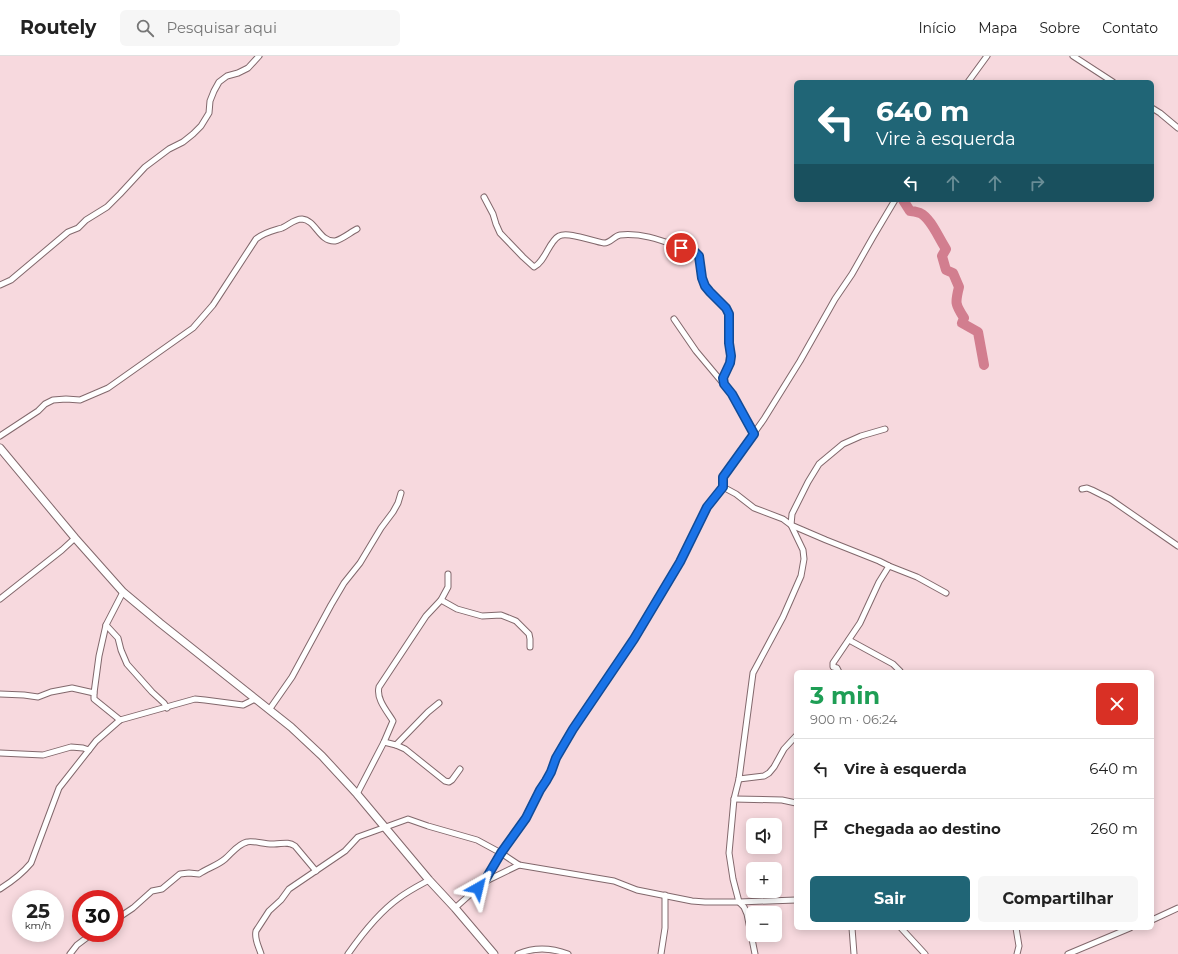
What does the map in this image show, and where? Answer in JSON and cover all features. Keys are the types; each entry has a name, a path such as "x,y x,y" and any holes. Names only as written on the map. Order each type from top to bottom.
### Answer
{"street":[{"path":"0,285 11,280 68,232 78,228 86,220 107,207 145,167 169,149 183,142 193,134 201,126 209,113 212,96 220,82 227,76 248,68 259,56"},
{"path":"969,80 987,56"},
{"path":"1073,56 1110,80"},
{"path":"1154,109 1178,128"},
{"path":"484,197 493,214 500,233 534,267 556,239 562,235 606,243 610,242 617,236 644,236 655,238 697,254 699,256 702,278 705,286 726,308 729,314 729,343 731,356 730,363 723,378 724,384"},
{"path":"484,882 501,853 526,818 551,772 556,758 573,729 634,639 680,562 707,507 723,487 723,477 764,419 894,202"},
{"path":"0,436 53,400 80,400 108,388 193,328 213,305 256,239 265,233 283,227 292,221 302,219 313,226 324,238 330,240 336,241 357,229"},
{"path":"674,319 696,351 732,394 754,434"},
{"path":"755,954 747,914 744,907 739,902 733,879 730,853 734,799 739,779 753,672 783,617 801,576 804,559 803,550 791,525 792,514 819,464 843,444 861,436 885,429"},
{"path":"0,448 75,538 123,592 291,727 322,756 357,794 428,880 455,908 494,954"},
{"path":"723,487 736,494 754,508 783,519 791,525 826,540 917,577 946,593"},
{"path":"1082,490 1087,488 1110,500 1178,546"},
{"path":"270,710 292,677 344,583 360,563 393,512 401,493"},
{"path":"0,599 75,538"},
{"path":"836,670 833,667 833,663 860,623 879,582 889,566"},
{"path":"357,794 384,742 393,721 380,698 378,693 379,687 426,616 441,600 448,587 448,574"},
{"path":"120,720 94,700 94,693 99,656 106,625 123,592"},
{"path":"441,600 457,609 482,616 500,615 516,621 529,634 530,647"},
{"path":"106,625 118,638 127,664 167,708"},
{"path":"849,640 893,664 899,670"},
{"path":"0,694 38,697 51,692 72,688 94,693"},
{"path":"0,889 10,883 31,863 59,788 96,741 120,720 195,700 210,700 243,705 255,699"},
{"path":"396,745 428,712 439,703"},
{"path":"739,779 764,776 774,767 784,749 794,738"},
{"path":"384,742 405,749 446,781 449,782 452,780 460,769"},
{"path":"0,753 43,755 71,747 88,750"},
{"path":"734,799 782,800 794,803"},
{"path":"261,954 255,934 269,911 281,900 289,889 345,851 358,837 408,819 477,840 519,865 614,881 637,890 692,901 705,902 794,900"},
{"path":"124,914 152,891 162,889 180,874 199,874 224,860 240,845 248,841 273,844 292,844 316,871"},
{"path":"455,908 484,882 519,865"},
{"path":"348,954 368,927 389,906 406,893 428,880"},
{"path":"661,954 664,928 665,895"},
{"path":"1154,919 1178,908"},
{"path":"852,930 854,954"},
{"path":"904,930 925,954"},
{"path":"1016,930 1019,946 1017,954"},
{"path":"1068,954 1125,930"},
{"path":"70,954 82,942"},
{"path":"518,954 535,949 551,949 568,954"}],"waterway":[{"path":"904,202 910,211 920,213 928,219 946,249 942,256 946,270 953,273 959,287 957,303 964,318 962,323 978,332 984,365"}],"route":[{"path":"478,888 484,882 501,853 526,818 551,772 556,758 573,729 634,639 680,562 707,507 723,487 723,477 754,434 732,394 724,384 723,378 730,363 731,356 729,343 729,314 726,308 705,286 702,278 699,256 695,252 681,248"}]}
